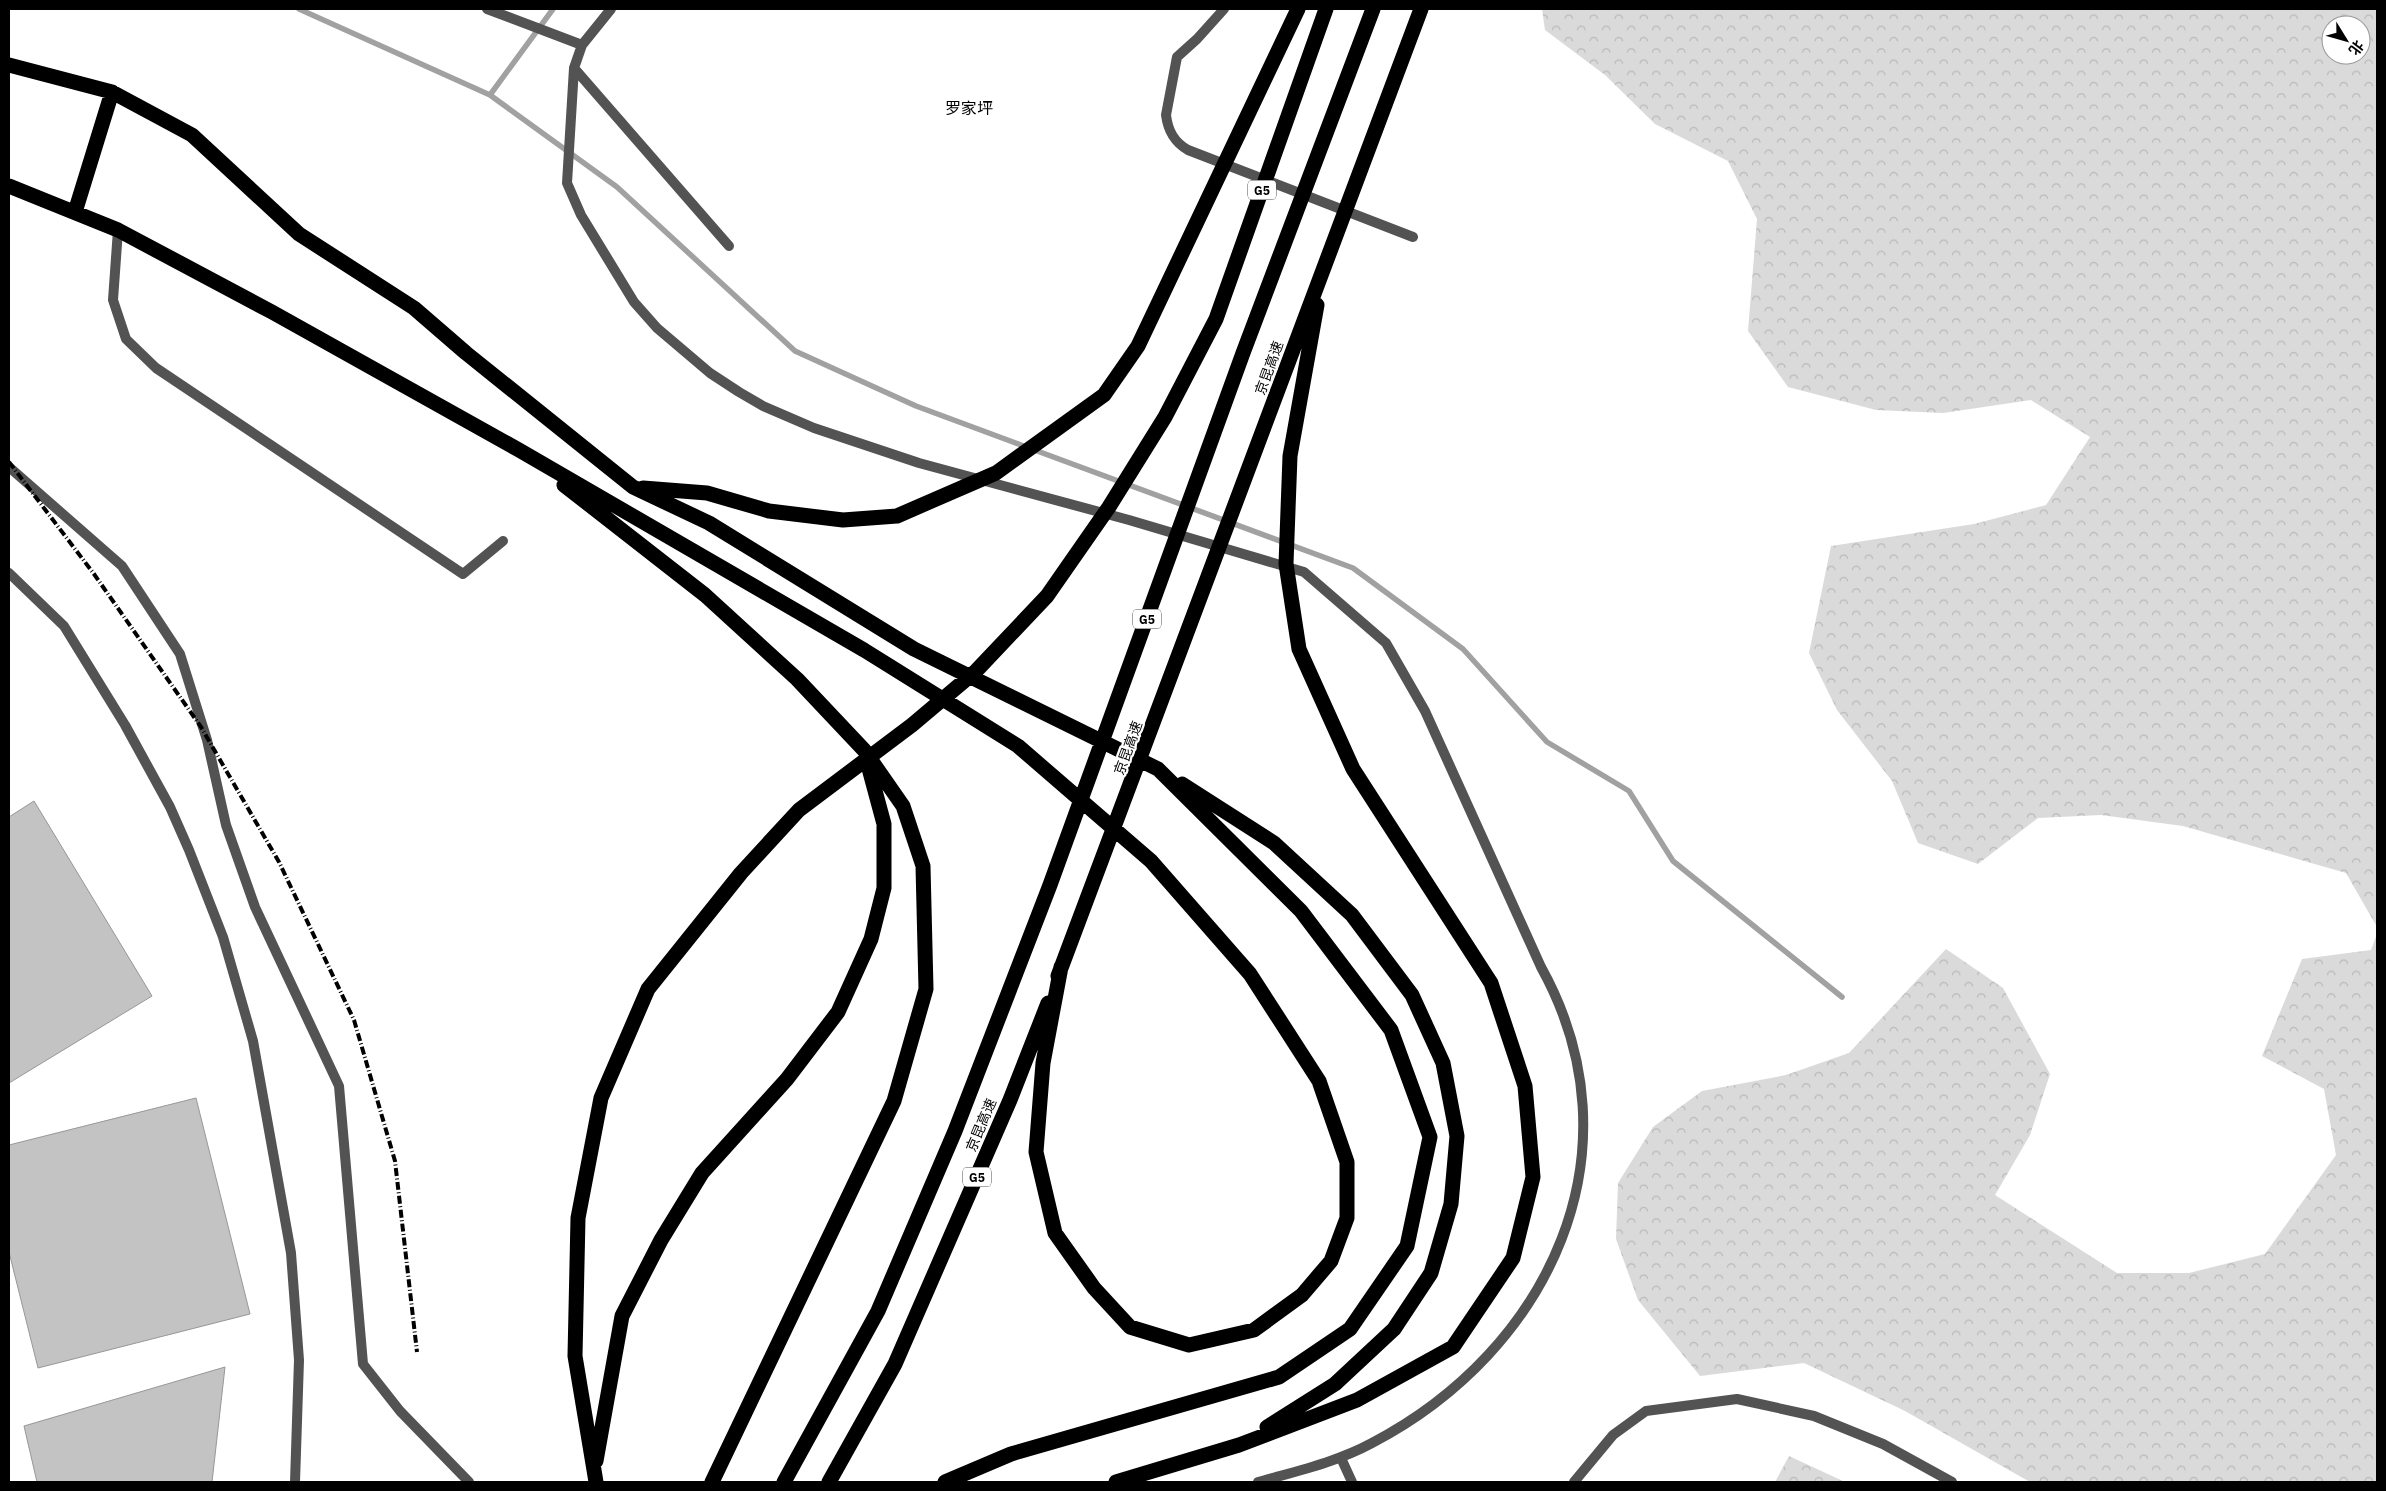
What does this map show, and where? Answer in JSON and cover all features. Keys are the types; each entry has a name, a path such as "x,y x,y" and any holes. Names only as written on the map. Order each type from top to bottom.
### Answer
{"highway":[{"path":"633,487 708,493 769,510 843,520 897,516 996,473 1104,395 1138,346 1298,9"},
{"name":"G5","path":"595,1478 575,1356 578,1218 601,1098 648,989 741,873 799,810 912,725 976,671 1047,596 1109,507 1155,434 1216,319 1326,9"},
{"name":"京昆高速","path":"784,1482 878,1310 955,1131 1050,885 1243,353 1373,9"},
{"name":"京昆高速","path":"829,1482 895,1364 1006,1108 1102,862 1421,9"},
{"path":"9,65 112,92 192,135 299,234 414,308 466,353 633,487 709,523 914,649 1158,769 1274,843 1352,915 1412,995 1443,1063 1457,1136 1451,1204 1431,1273 1394,1329 1335,1384 1239,1445"},
{"path":"75,212 112,92"},
{"path":"9,186 118,230 272,312 520,450 864,650 1018,746 1151,861 1250,974 1319,1081 1347,1162 1347,1218 1331,1261 1302,1295 1254,1330 1189,1345 1130,1326 1094,1288 1055,1233 1036,1152 1043,1063 1062,967"},
{"path":"1116,1482 1239,1445 1357,1400 1454,1346 1513,1258 1532,1177 1525,1086 1491,983 1353,769 1299,649 1286,564 1290,456 1324,266"},
{"path":"520,450 705,596 798,679 864,750 902,806 922,866 926,989 894,1101 712,1482"},
{"path":"595,1478 622,1316 661,1240 702,1173 787,1079 838,1012 871,939 884,888 884,824 864,750"},
{"path":"946,1482 1011,1454 1279,1377 1350,1329 1407,1246 1430,1137 1392,1030 1301,911 1158,769"}],"street":[{"path":"487,9 582,45"},
{"path":"611,9 582,45 574,68 567,183 581,215 634,302 682,351 710,373 763,406 814,428 919,462 1129,520 1304,572 1386,643 1425,711 1566,1017 1580,1071 1585,1127 1579,1182 1564,1233 1545,1273 1518,1316 1481,1362 1430,1407 1380,1439 1341,1458 1258,1482"},
{"path":"1224,9 1197,39 1177,57 1166,115 1170,134 1181,146 1196,153 1413,237"},
{"path":"574,68 729,246"},
{"path":"118,230 112,300 126,339 156,368 463,574 503,542"},
{"path":"9,467 122,566 180,654 207,740 226,825 255,907 338,1086 364,1364 400,1411 469,1482"},
{"path":"9,573 64,626 130,733 170,807 189,850 226,946 253,1041 291,1254 299,1360 295,1482"},
{"path":"1574,1482 1613,1435 1646,1411 1736,1399 1814,1416 1883,1444 1952,1482"},
{"path":"1341,1458 1352,1482"}],"green space":[{"path":"1542,9 2377,9 2377,927 2346,873 2183,826 2101,815 2038,818 1978,864 1918,843 1892,781 1837,710 1809,653 1831,546 1974,524 2046,505 2090,437 2031,400 1943,413 1876,410 1788,387 1748,331 1757,219 1728,161 1655,124 1605,75 1545,30"},
{"path":"2377,934 2377,1482 2030,1482 1905,1411 1804,1363 1700,1376 1638,1300 1616,1239 1618,1183 1653,1127 1702,1091 1786,1075 1849,1053 1946,949 2003,988 2050,1074 2030,1135 1995,1195 2117,1273 2189,1273 2265,1254 2336,1155 2324,1089 2262,1056 2302,959 2371,950"},
{"path":"1789,1456 1845,1482 1775,1482"}],"building":[{"path":"34,801 152,996 9,1083 9,817"},
{"path":"196,1098 250,1314 38,1368 9,1252 9,1145"},
{"path":"225,1367 212,1482 37,1482 24,1426"}],"waterway":[{"path":"299,9 490,95 617,187 795,351 916,406 1353,568 1463,649 1547,742 1629,791 1673,861 1842,997"},
{"path":"490,95 553,9"}],"railway":[{"path":"9,462 94,574 201,727 279,862 354,1020 395,1161 417,1352"}],"district":[{"name":"罗家坪","path":"969,108"}]}
